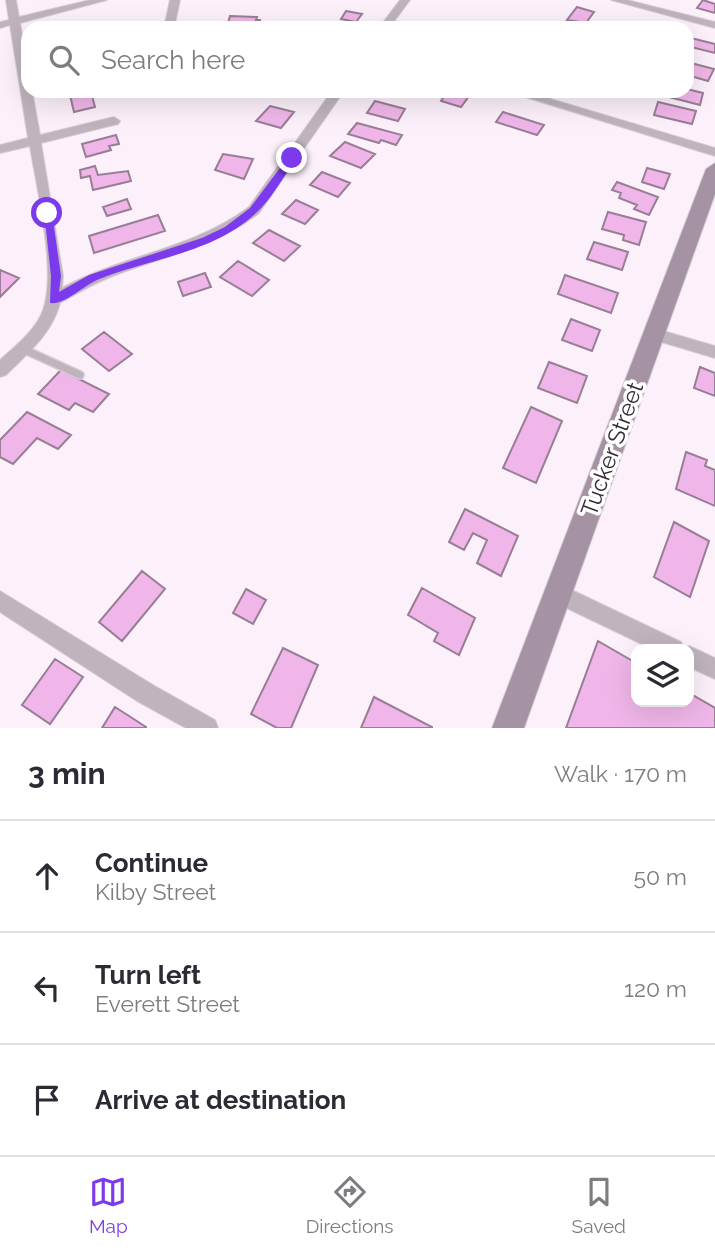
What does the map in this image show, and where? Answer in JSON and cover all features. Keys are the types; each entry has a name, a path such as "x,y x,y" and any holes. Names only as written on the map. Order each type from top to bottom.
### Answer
{"street":[{"path":"11,0 21,59"},
{"path":"0,24 102,0"},
{"path":"170,21 175,0"},
{"path":"389,21 405,0"},
{"path":"616,0 715,25"},
{"path":"0,370 23,349 43,324 53,300 56,276 27,98"},
{"path":"53,300 92,278 206,241 242,220 254,210 333,98"},
{"path":"535,98 715,152"},
{"path":"0,149 114,121"},
{"name":"Tucker Street","path":"508,728 715,169"},
{"path":"653,334 715,352"},
{"path":"559,594 664,644"},
{"path":"0,601 145,693 207,728"},
{"path":"694,658 715,669"}],"lane":[{"path":"23,349 80,375"}],"building":[{"path":"703,0 715,4 715,13 697,8"},
{"path":"577,7 594,12 587,21 567,20"},
{"path":"346,11 362,14 357,21 341,19"},
{"path":"230,16 257,17 256,20 260,20 260,21 229,21"},
{"path":"694,39 715,44 715,53 694,48"},
{"path":"694,64 714,69 708,81 694,77"},
{"path":"694,91 703,93 700,105 673,98 694,98"},
{"path":"71,98 93,98 95,107 74,112"},
{"path":"443,98 468,98 461,107 441,101"},
{"path":"375,101 405,109 398,121 367,113"},
{"path":"658,102 696,111 692,124 654,115"},
{"path":"270,106 294,112 281,128 256,121"},
{"path":"503,112 544,125 537,135 496,122"},
{"path":"357,123 402,135 396,145 348,134"},
{"path":"116,135 119,144 109,146 111,150 86,157 82,144"},
{"path":"345,142 375,154 361,168 330,156"},
{"path":"223,154 253,159 244,179 215,170"},
{"path":"95,166 98,175 128,171 131,181 93,190 90,176 81,178 80,170"},
{"path":"647,168 670,174 664,189 642,182"},
{"path":"322,172 350,183 338,197 310,185"},
{"path":"617,182 658,197 649,215 634,209 637,205 619,198 621,193 612,190"},
{"path":"127,199 131,209 107,216 103,207"},
{"path":"296,200 318,210 305,224 282,214"},
{"path":"608,212 646,222 639,245 623,240 624,235 602,229"},
{"path":"158,215 165,231 94,253 89,236"},
{"path":"269,230 300,246 284,261 253,243"},
{"path":"594,242 628,252 622,270 587,259"},
{"path":"238,261 269,280 252,296 220,277"},
{"path":"0,270 19,278 0,297"},
{"path":"205,273 211,287 183,296 178,282"},
{"path":"565,275 618,293 611,313 558,294"},
{"path":"571,319 600,330 592,351 562,340"},
{"path":"104,332 132,354 109,371 82,349"},
{"path":"549,362 587,376 577,403 538,388"},
{"path":"700,367 715,373 715,396 694,388"},
{"path":"61,370 109,394 93,412 75,403 69,410 38,394"},
{"path":"531,407 562,421 536,483 503,468"},
{"path":"27,412 71,435 58,449 37,438 13,464 0,457 0,440"},
{"path":"686,452 707,460 705,466 715,470 715,506 676,489"},
{"path":"465,509 518,536 501,576 477,563 487,540 473,533 464,550 449,542"},
{"path":"674,522 709,541 690,597 654,577"},
{"path":"142,571 165,589 122,641 99,622"},
{"path":"422,588 475,618 459,655 434,641 438,633 408,615"},
{"path":"246,589 266,600 253,624 233,613"},
{"path":"598,641 631,660 631,707 694,707 694,696 715,708 715,728 566,728"},
{"path":"283,648 318,665 291,728 277,728 251,714"},
{"path":"55,659 83,677 50,724 22,705"},
{"path":"374,697 432,727 432,728 361,728"},
{"path":"115,707 146,727 146,728 102,728"}],"route":[{"path":"47,213 56,276 53,300 92,278 206,241 229,229 254,210 292,158"}]}
